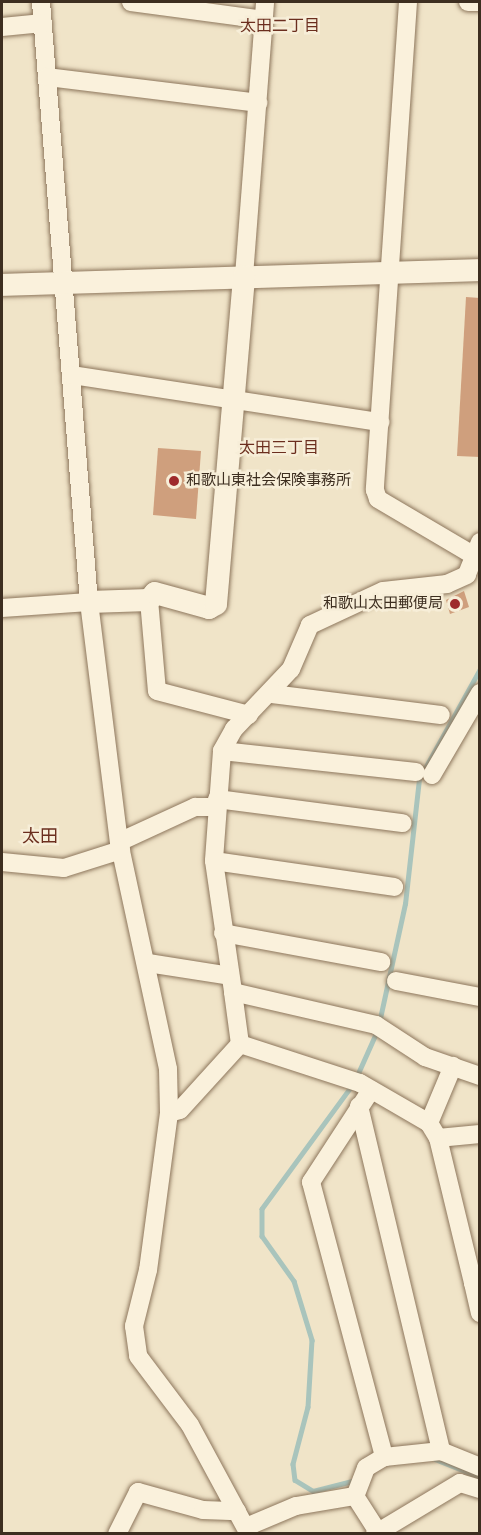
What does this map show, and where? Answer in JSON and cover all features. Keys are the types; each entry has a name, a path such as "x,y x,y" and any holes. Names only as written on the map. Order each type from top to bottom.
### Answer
{"street":[{"path":"40,2 90,602 120,846 148,963 168,1069 169,1113 148,1270 134,1326 138,1356 190,1425 248,1530 296,1506 355,1496"},
{"path":"131,2 264,20"},
{"path":"249,715 157,691 149,600 155,593 209,608 216,604 235,401 265,2"},
{"path":"240,1044 214,861 216,803 222,751 249,715 272,694 298,658 310,625 327,613 383,591 447,584 467,575 479,553 378,499 380,422 408,2"},
{"path":"468,2 480,2"},
{"path":"2,27 43,23"},
{"path":"47,77 258,103"},
{"path":"2,285 480,270"},
{"path":"72,375 380,422"},
{"path":"2,608 149,600"},
{"path":"222,751 424,774 480,693"},
{"path":"272,694 441,715"},
{"path":"2,862 64,868 120,846 195,807 216,803 402,823"},
{"path":"214,861 394,887"},
{"path":"223,933 381,962"},
{"path":"148,963 376,1025 425,1057 480,1076"},
{"path":"396,981 480,997"},
{"path":"169,1113 180,1110 240,1044"},
{"path":"240,1044 371,1090 434,1131 480,1134"},
{"path":"453,1066 434,1131 476,1282 480,1312"},
{"path":"371,1090 358,1106 311,1182 384,1457"},
{"path":"358,1106 441,1451"},
{"path":"355,1496 366,1468 384,1457 441,1451 480,1467"},
{"path":"355,1496 376,1533 460,1483 480,1489"},
{"path":"117,1533 138,1492 204,1510 237,1511"}],"building":[{"path":"466,297 480,298 480,457 457,456"},
{"path":"158,448 201,451 196,519 153,515"},
{"path":"464,591 469,607 450,614 446,600"}],"waterway":[{"path":"379,1023 405,904 419,779 480,669"},
{"path":"356,1078 377,1031"},
{"path":"352,1086 262,1209 262,1236 294,1281 312,1340 308,1407 293,1464 295,1480 313,1491 356,1480"},
{"path":"435,1459 480,1477"}],"place":[{"name":"和歌山東社会保険事務所","path":"174,481"},
{"name":"和歌山太田郵便局","path":"455,604"}],"district":[{"name":"太田二丁目","path":"280,26"},
{"name":"太田三丁目","path":"279,448"},
{"name":"太田","path":"40,836"}]}
